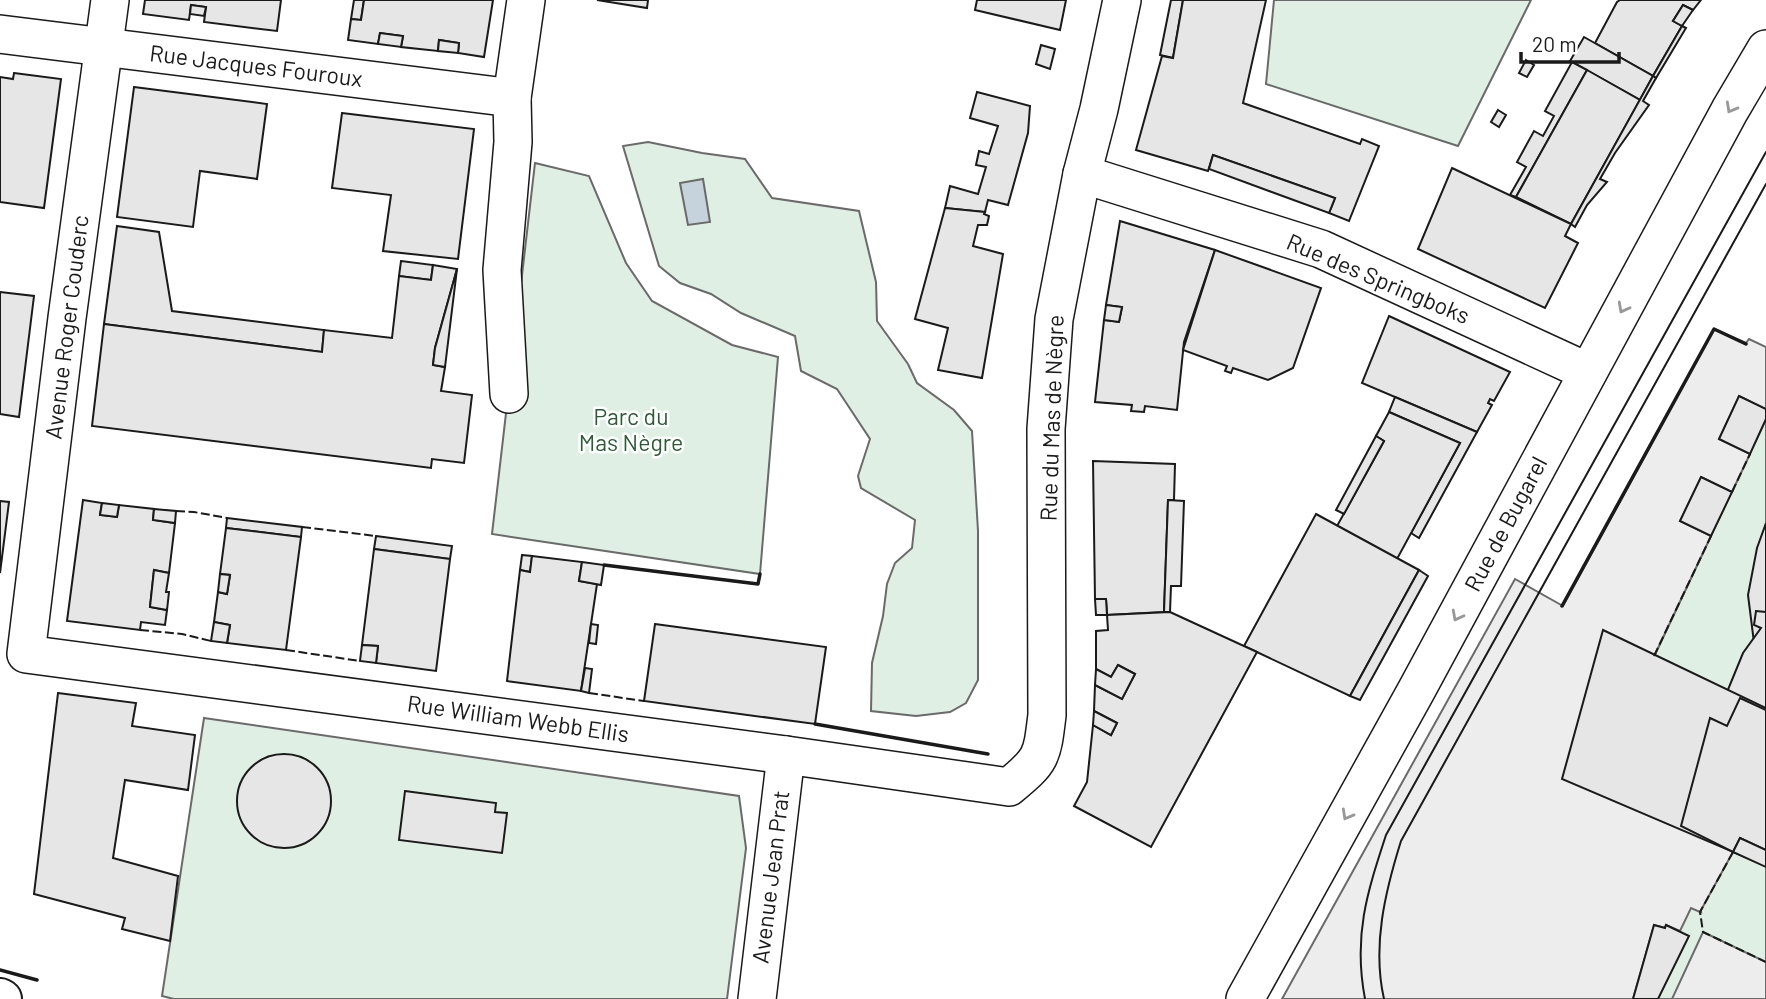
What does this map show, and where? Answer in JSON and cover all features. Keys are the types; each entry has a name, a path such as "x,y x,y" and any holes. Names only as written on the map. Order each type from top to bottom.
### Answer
{"street":[{"name":"Avenue Roger Couderc","path":"26,654 110,0"},
{"path":"509,394 502,270 513,142 512,98 526,0"},
{"name":"Rue du Mas de Nègre","path":"1009,787 1038,761 1044,746 1048,715 1047,415 1054,319 1082,174 1122,0"},
{"name":"Rue Jacques Fouroux","path":"0,34 512,98"},
{"name":"Rue de Bugarel","path":"1245,999 1416,691 1735,100 1766,49"},
{"name":"Rue des Springboks","path":"1082,174 1321,249 1588,372"},
{"name":"Rue William Webb Ellis","path":"26,654 1009,787"},
{"name":"Avenue Jean Prat","path":"757,999 786,755"}],"green space":[{"path":"1274,0 1531,0 1458,146 1266,84"},
{"path":"648,142 745,159 772,198 859,211 876,282 877,321 908,364 917,383 954,410 972,431 978,531 978,680 966,703 950,712 916,716 871,711 872,663 887,584 895,563 912,548 915,520 861,488 858,476 870,439 837,389 801,371 795,336 741,313 711,294 680,283 659,266 623,146"},
{"name":"Parc du Mas Nègre","path":"535,163 589,176 626,263 652,301 732,345 778,357 760,574 492,534"},
{"path":"1766,419 1766,999 1633,999 1654,925 1666,925 1691,907 1701,912 1650,665"},
{"path":"204,718 739,796 746,848 727,999 174,999 162,996"}],"shaded area":[{"path":"703,179 710,222 688,225 680,183"},
{"path":"1714,329 1746,343 1749,339 1766,347 1766,409 1739,396 1719,439 1750,454 1732,492 1701,477 1680,521 1711,536 1650,665 1733,852 1700,912 1691,908 1680,931 1666,925 1665,928 1654,925 1633,999 1282,999 1515,579 1563,606"},
{"path":"1703,932 1766,962 1766,999 1672,999"}],"building":[{"path":"145,0 281,0 277,31 204,22 206,7 191,5 189,20 143,14"},
{"path":"354,0 364,0 361,20 351,19"},
{"path":"364,0 493,0 484,57 458,53 459,43 439,40 438,51 401,47 403,36 380,33 378,44 348,40 351,19 361,20"},
{"path":"597,0 648,0 647,8"},
{"path":"977,0 1066,0 1060,30 975,10"},
{"path":"1171,0 1183,0 1173,58 1160,55"},
{"path":"1183,0 1266,0 1243,103 1360,144 1362,139 1379,146 1349,221 1329,213 1335,198 1213,155 1208,171 1136,150 1162,56 1173,58"},
{"path":"1620,0 1701,0 1693,10 1683,5 1673,21 1682,26 1653,76 1595,43"},
{"path":"191,5 206,7 204,16 190,14"},
{"path":"1683,5 1693,10 1682,26 1673,21"},
{"path":"1682,26 1686,28 1656,78 1653,76"},
{"path":"380,33 403,36 401,47 378,44"},
{"path":"1584,37 1653,76 1640,100 1570,61"},
{"path":"439,40 459,43 458,53 438,51"},
{"path":"1041,45 1055,49 1050,69 1036,64"},
{"path":"1526,60 1534,65 1527,77 1519,73"},
{"path":"1572,62 1587,70 1516,197 1510,195 1526,167 1517,162 1534,131 1543,136 1554,116 1545,111"},
{"path":"1587,70 1640,100 1571,224 1516,197"},
{"path":"14,73 61,79 44,208 0,202 0,77 13,79"},
{"path":"1653,76 1656,78 1643,101 1649,105 1615,153 1600,179 1607,182 1587,205 1575,227 1571,224"},
{"path":"134,87 267,104 257,179 200,171 193,227 117,217"},
{"path":"977,92 1030,106 1028,133 1008,205 988,200 985,212 945,208 950,186 978,194 986,167 976,165 979,151 989,154 998,126 970,118"},
{"path":"1498,110 1506,115 1499,127 1491,122"},
{"path":"342,113 474,129 458,259 383,251 391,195 332,188"},
{"path":"1213,155 1335,198 1329,213 1209,169"},
{"path":"1452,168 1571,224 1565,236 1578,243 1545,308 1418,249"},
{"path":"945,208 985,212 984,214 989,216 987,225 978,225 973,246 1003,254 982,378 938,370 948,328 915,319"},
{"path":"1120,221 1215,250 1184,342 1177,410 1145,406 1144,412 1131,411 1132,405 1095,402 1104,320 1119,322 1122,307 1106,305"},
{"path":"117,226 159,232 172,311 324,330 322,352 104,324"},
{"path":"1215,250 1321,288 1293,368 1268,380 1233,368 1231,373 1225,371 1227,366 1183,350"},
{"path":"401,261 433,265 431,280 399,276"},
{"path":"433,265 457,269 435,348 433,365 445,367 441,391 472,395 464,463 432,459 431,468 92,426 104,324 322,352 324,330 392,338 399,276 431,280"},
{"path":"457,269 445,367 433,365 435,348"},
{"path":"0,292 34,296 19,417 0,414"},
{"path":"1106,305 1122,307 1119,322 1104,320"},
{"path":"1389,316 1510,372 1494,401 1490,399 1488,403 1492,405 1477,432 1362,383"},
{"path":"1739,396 1766,409 1766,419 1750,454 1719,439"},
{"path":"1395,397 1477,432 1419,538 1411,533 1460,443 1389,412"},
{"path":"1389,412 1460,443 1397,559 1337,526 1384,441 1376,436"},
{"path":"1376,436 1384,441 1344,514 1336,510"},
{"path":"1093,461 1175,464 1174,500 1168,500 1164,612 1107,615 1106,599 1095,599"},
{"path":"1701,477 1732,492 1711,536 1680,521"},
{"path":"83,500 102,503 100,515 117,517 119,505 154,509 153,520 175,523 169,573 154,570 150,607 167,610 165,625 141,622 140,630 67,621"},
{"path":"1168,500 1184,501 1181,586 1171,586 1170,612 1164,612"},
{"path":"0,501 9,502 0,573"},
{"path":"102,503 119,505 117,517 100,515"},
{"path":"154,509 176,511 175,523 153,520"},
{"path":"1316,514 1419,570 1350,696 1244,646"},
{"path":"227,518 302,527 301,537 226,528"},
{"path":"1766,523 1766,707 1762,706 1748,595 1757,548"},
{"path":"226,528 301,537 286,650 227,643 230,625 214,622 218,592 227,594 230,575 220,574"},
{"path":"376,536 452,546 450,559 374,549"},
{"path":"374,549 450,559 436,671 376,663 378,646 362,645"},
{"path":"522,555 532,556 530,572 520,570"},
{"path":"532,556 582,562 579,581 597,584 581,691 507,681 520,570 530,572"},
{"path":"582,562 604,565 601,585 579,581"},
{"path":"154,570 169,573 167,610 150,607"},
{"path":"1419,570 1428,576 1360,700 1350,696"},
{"path":"220,574 230,575 227,594 218,592"},
{"path":"1095,599 1106,599 1107,615 1096,615"},
{"path":"1756,611 1766,612 1766,710 1727,692 1743,653 1761,628 1754,625"},
{"path":"1170,612 1257,652 1151,847 1074,806 1087,782 1093,725 1111,735 1117,723 1094,711 1095,685 1122,699 1135,674 1118,665 1111,677 1096,669 1096,631 1108,630 1107,615"},
{"path":"214,622 230,625 227,643 211,641"},
{"path":"591,624 598,625 596,644 589,643"},
{"path":"655,624 826,647 815,724 644,701"},
{"path":"1603,630 1766,708 1766,866 1562,779"},
{"path":"362,645 378,646 376,663 360,661"},
{"path":"1118,665 1135,674 1122,699 1095,685 1096,669 1111,677"},
{"path":"585,668 592,669 589,693 581,691"},
{"path":"58,693 136,703 132,726 195,735 188,790 125,780 113,858 178,876 170,941 122,929 125,918 34,894"},
{"path":"1740,698 1766,710 1766,850 1740,838 1733,852 1681,826 1710,718 1727,726"},
{"path":"1094,711 1117,723 1111,735 1093,725"},
{"path":"284,754 302,758 317,768 327,783 331,801 327,819 317,834 302,844 284,848 266,844 251,834 241,819 237,801 241,783 251,768 266,758"},
{"path":"405,791 496,803 495,812 507,813 502,853 399,840"},
{"path":"1740,838 1766,850 1766,867 1733,852"},
{"path":"1654,925 1665,928 1666,925 1689,936 1658,999 1633,999"}],"tram line":[{"path":"1365,999 1361,935 1368,896 1386,835 1766,152"},
{"path":"1384,999 1379,959 1382,919 1401,841 1766,184"}],"fence":[{"path":"1732,492 1750,454"},
{"path":"176,511 227,518"},
{"path":"302,527 376,536"},
{"path":"1654,656 1711,536"},
{"path":"140,630 182,634 211,641"},
{"path":"286,650 360,661"},
{"path":"589,693 644,701"},
{"path":"1733,852 1700,912 1703,932 1766,962"}],"wall":[{"path":"1562,606 1714,329 1746,344"},
{"path":"604,565 758,584 760,574"},
{"path":"815,724 988,754"},
{"path":"0,970 37,980"}]}
